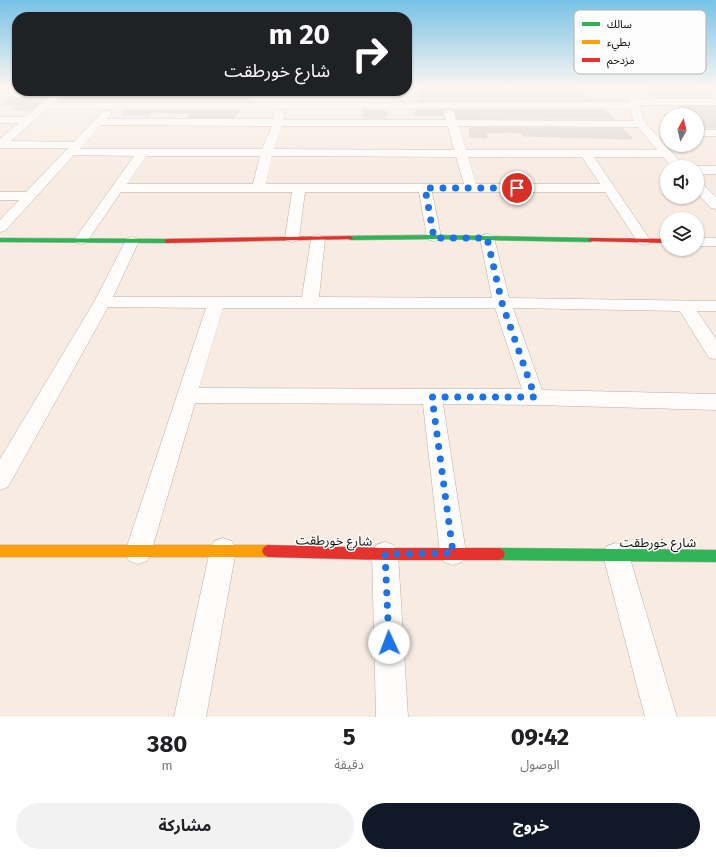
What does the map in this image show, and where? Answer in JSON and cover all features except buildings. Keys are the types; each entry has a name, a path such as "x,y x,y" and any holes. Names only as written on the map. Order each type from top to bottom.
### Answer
{"street":[{"path":"1,145 26,120"},
{"path":"640,120 641,124 673,160"},
{"path":"0,228 28,196 99,122 452,122 641,124"},
{"path":"452,122 471,188"},
{"path":"259,188 267,152 278,123"},
{"path":"649,133 660,133"},
{"path":"704,133 716,133"},
{"path":"1,145 142,153 267,152 667,154"},
{"path":"81,240 142,153"},
{"path":"586,154 644,241"},
{"path":"704,170 716,170"},
{"path":"117,188 608,188"},
{"path":"292,238 299,188"},
{"path":"425,188 434,238"},
{"path":"704,193 716,205"},
{"path":"0,196 28,196"},
{"path":"0,240 132,241 292,238 487,238 660,241"},
{"path":"487,238 502,303 535,397"},
{"path":"310,302 318,239"},
{"path":"0,480 102,302 132,241"},
{"path":"704,242 716,242"},
{"path":"102,302 502,303 716,306"},
{"path":"138,552 216,302"},
{"path":"685,306 716,353"},
{"path":"187,395 535,397 716,402"},
{"path":"432,397 453,553"},
{"path":"190,717 223,550"},
{"name":"شارع خورطقت","path":"0,551 138,552 223,550 385,554 453,553 716,556"},
{"path":"385,554 392,717"},
{"path":"616,555 661,717"}],"traffic: fast":[{"path":"350,238 434,237 591,240"},
{"path":"0,240 167,241"},
{"path":"499,554 716,556"}],"traffic: slow":[{"path":"0,551 268,551"}],"traffic: jam":[{"path":"167,241 350,238"},
{"path":"591,240 660,241"},
{"path":"268,551 385,554 499,554"}],"route":[{"path":"389,643 385,554 453,553 432,397 535,397 502,303 487,238 434,238 425,188 517,188"}]}
